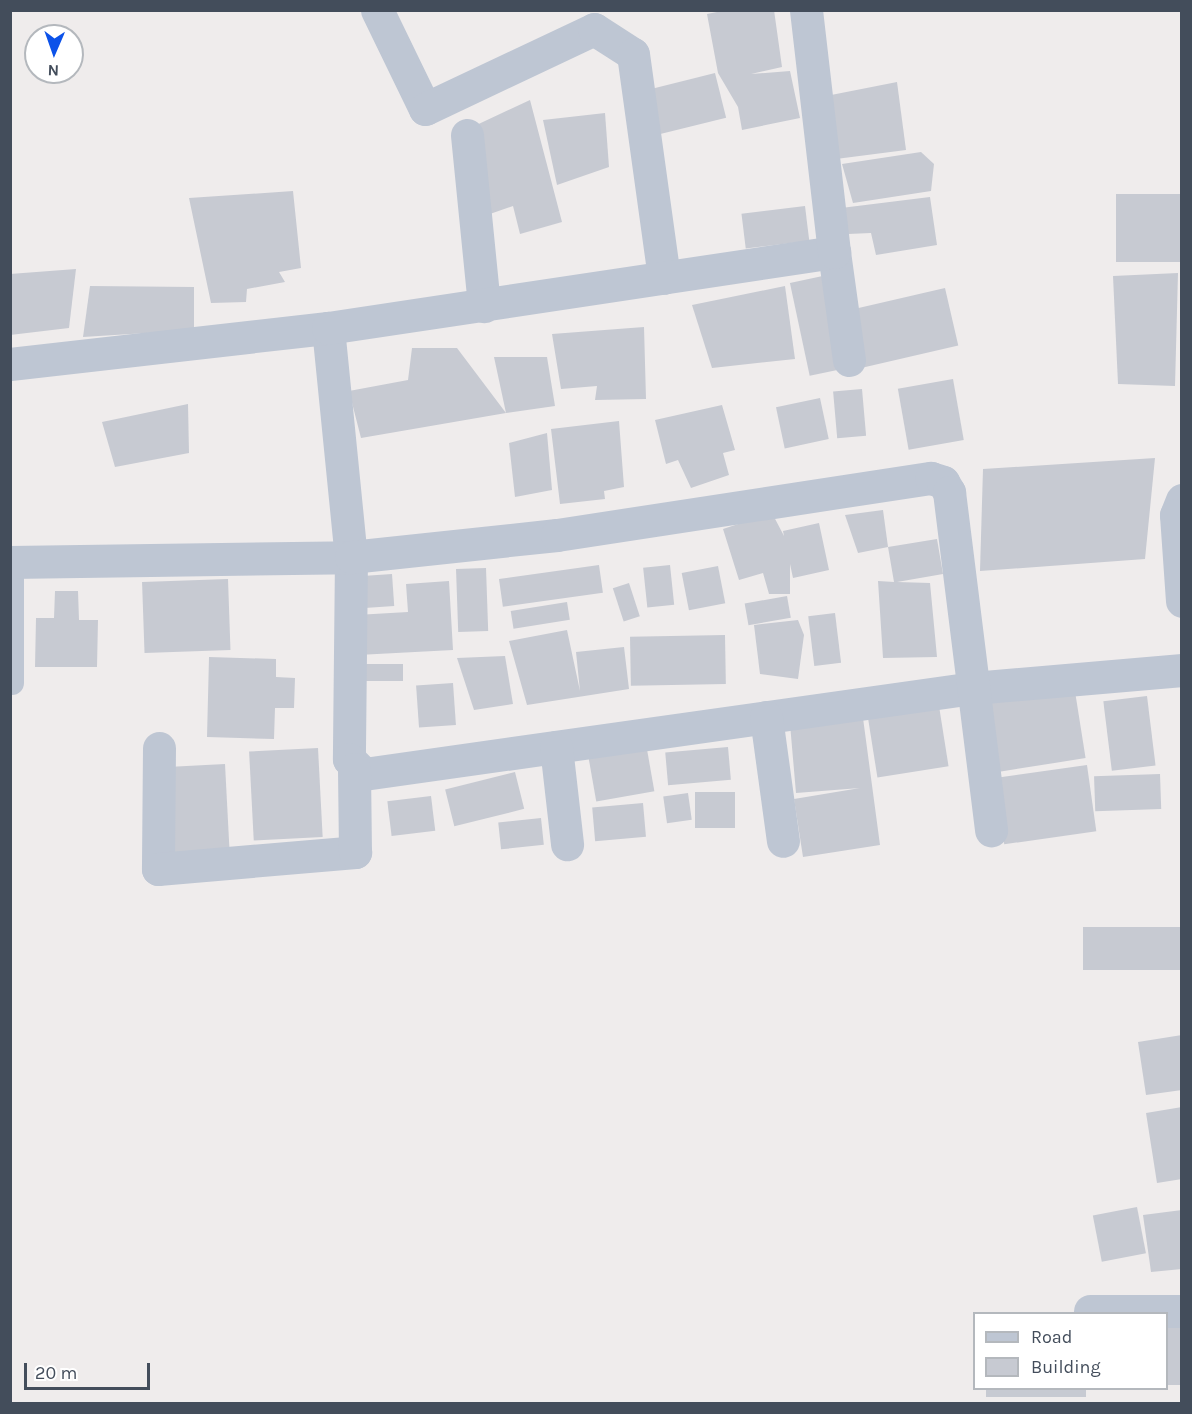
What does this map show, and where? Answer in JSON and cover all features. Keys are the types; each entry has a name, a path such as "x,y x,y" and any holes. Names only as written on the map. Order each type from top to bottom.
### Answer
{"street":[{"path":"377,10 425,109 594,29 633,54 664,278"},
{"path":"806,10 849,360"},
{"path":"467,135 484,306"},
{"path":"10,364 328,328 834,252"},
{"path":"159,748 158,869 356,852 354,769 349,759 351,557 328,328"},
{"path":"11,562 351,557 557,535 931,478 943,482 949,492 992,830"},
{"path":"1182,500 1176,515 1182,601"},
{"path":"354,769 364,774 973,688 1182,670"},
{"path":"766,717 783,841"},
{"path":"556,747 567,844"},
{"path":"1090,1311 1182,1311"}],"lane":[{"path":"11,562 12,682"}],"building":[{"path":"727,10 774,10 782,67 751,74 790,71 800,118 742,130 738,107 718,73 707,14"},
{"path":"715,73 726,118 655,135 644,91"},
{"path":"897,82 906,150 836,159 821,97"},
{"path":"530,100 562,222 520,234 513,206 487,215 468,129"},
{"path":"605,113 609,167 557,185 543,120"},
{"path":"921,152 934,164 931,191 853,203 842,164"},
{"path":"293,191 301,268 279,272 285,282 247,289 246,302 211,303 189,198"},
{"path":"1116,194 1182,194 1182,262 1116,262"},
{"path":"930,197 937,245 876,255 871,233 848,234 841,208"},
{"path":"805,206 809,241 746,249 741,214"},
{"path":"76,269 69,328 10,335 10,274"},
{"path":"1178,273 1175,386 1118,384 1113,276"},
{"path":"832,274 852,367 810,376 790,283"},
{"path":"90,286 194,287 194,330 83,337"},
{"path":"785,286 795,359 712,368 692,305"},
{"path":"945,288 958,345 859,368 846,311"},
{"path":"644,327 646,399 595,400 597,386 561,389 552,334"},
{"path":"412,348 457,348 506,413 361,438 349,391 408,380"},
{"path":"494,357 547,357 555,406 506,413"},
{"path":"953,379 964,440 909,450 898,389"},
{"path":"862,389 866,436 837,438 833,392"},
{"path":"820,398 829,439 785,448 776,407"},
{"path":"188,404 189,453 115,467 102,422"},
{"path":"722,405 735,450 723,453 729,475 691,488 678,460 666,464 655,420"},
{"path":"619,421 624,487 604,491 605,499 560,504 551,429"},
{"path":"547,433 552,490 515,497 509,443"},
{"path":"1155,458 1145,559 980,571 983,469"},
{"path":"883,510 888,547 858,553 845,515"},
{"path":"772,513 784,536 783,531 819,523 829,570 793,578 790,564 790,594 769,594 763,573 739,580 723,529"},
{"path":"937,539 943,574 897,582 930,583 937,657 883,658 878,581 894,582 888,547"},
{"path":"599,565 603,593 503,607 499,579"},
{"path":"670,565 674,605 647,608 643,568"},
{"path":"718,566 725,603 689,610 682,573"},
{"path":"486,568 488,631 458,632 456,569"},
{"path":"392,574 394,606 357,609 355,577"},
{"path":"228,579 230,650 145,653 142,582"},
{"path":"449,581 453,650 358,655 356,615 408,612 406,584"},
{"path":"629,583 640,616 624,622 613,588"},
{"path":"55,591 78,591 79,620 98,620 97,667 35,667 36,618 54,618"},
{"path":"787,596 791,618 748,625 745,603"},
{"path":"567,602 570,620 514,629 511,611"},
{"path":"835,613 841,663 814,666 808,616"},
{"path":"798,620 804,635 798,679 760,674 754,625"},
{"path":"567,630 580,691 576,652 624,647 629,689 527,705 509,641"},
{"path":"725,635 726,684 631,686 630,637"},
{"path":"505,656 513,704 474,710 457,658"},
{"path":"209,657 276,659 276,677 295,678 294,708 275,708 274,739 207,737"},
{"path":"360,664 403,664 403,681 360,681"},
{"path":"453,683 456,725 419,727 416,686"},
{"path":"1074,685 1086,758 995,772 983,699"},
{"path":"1147,696 1156,765 1112,771 1103,701"},
{"path":"939,706 949,766 877,778 868,717"},
{"path":"863,718 880,845 803,857 794,799 860,788 796,793 790,724"},
{"path":"645,738 654,791 596,801 587,748"},
{"path":"728,747 731,780 668,785 665,752"},
{"path":"318,748 323,837 254,840 249,752"},
{"path":"225,764 230,866 158,870 153,768"},
{"path":"1087,765 1096,831 1004,844 995,778"},
{"path":"515,772 524,809 454,826 445,789"},
{"path":"1160,774 1161,809 1095,811 1094,776"},
{"path":"695,792 735,792 735,828 695,828"},
{"path":"688,793 692,820 667,823 663,796"},
{"path":"431,796 435,831 392,836 387,801"},
{"path":"643,803 646,837 595,841 592,807"},
{"path":"541,818 544,845 501,849 498,822"},
{"path":"1083,927 1182,927 1182,970 1083,970"},
{"path":"1182,1035 1182,1090 1146,1095 1138,1042"},
{"path":"1182,1107 1182,1179 1157,1183 1146,1113"},
{"path":"1137,1207 1146,1253 1102,1262 1093,1216"},
{"path":"1182,1210 1182,1269 1151,1272 1143,1215"},
{"path":"1168,1325 1182,1325 1182,1385 1168,1385"},
{"path":"986,1390 1086,1390 1086,1397 986,1397"}]}
